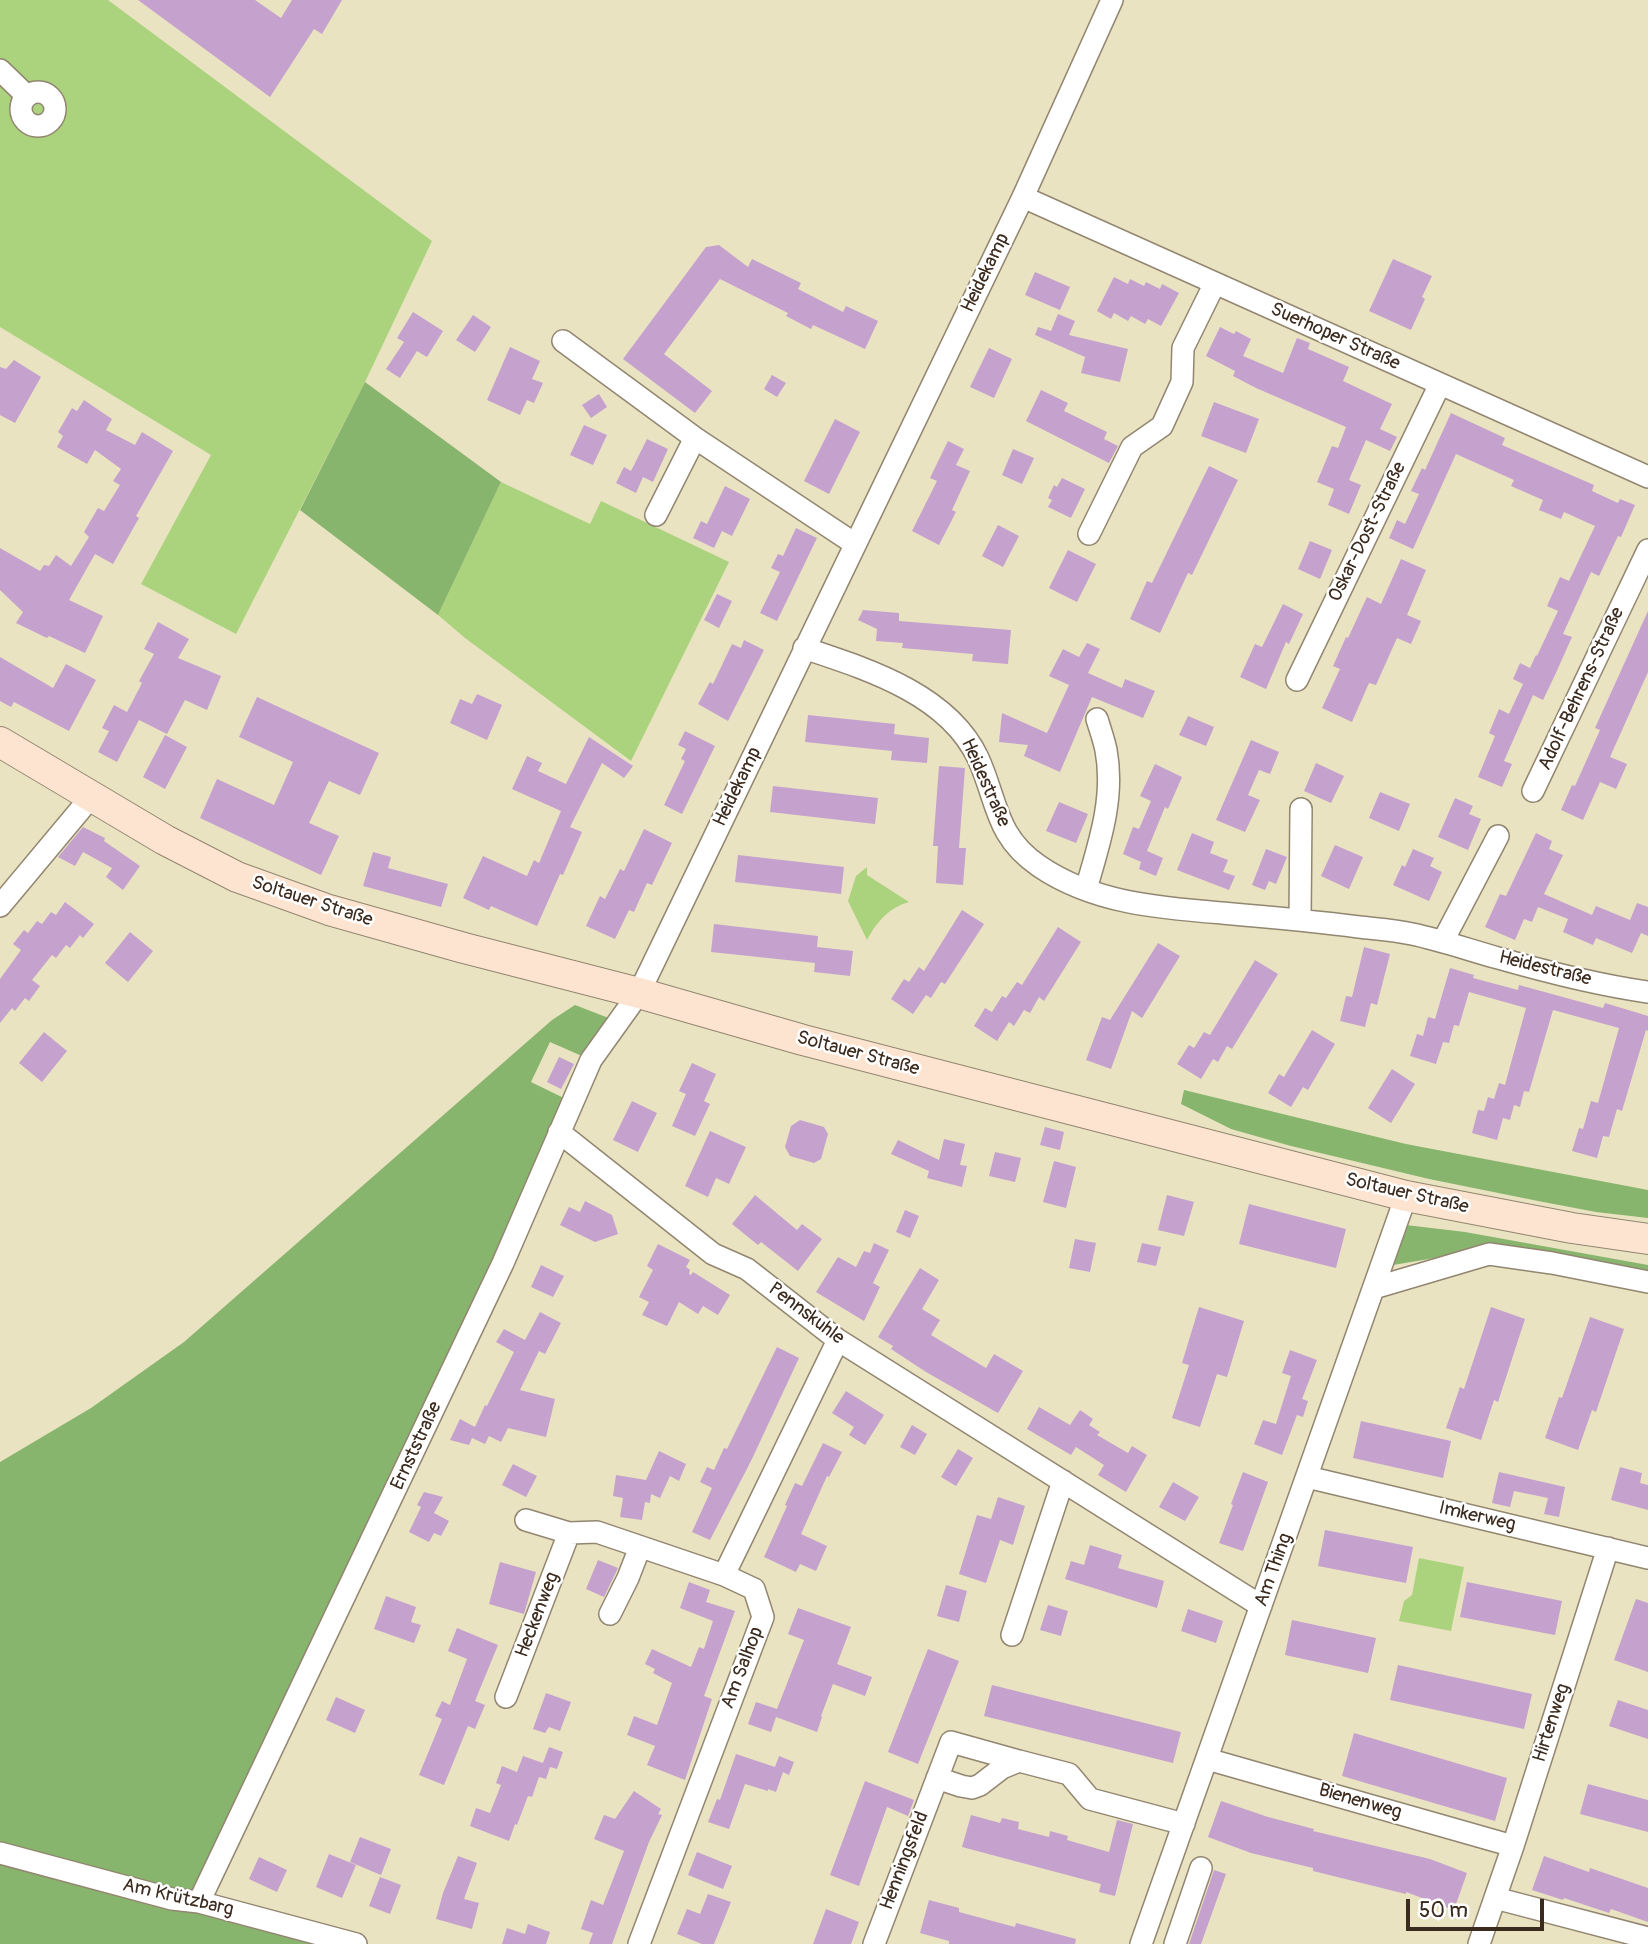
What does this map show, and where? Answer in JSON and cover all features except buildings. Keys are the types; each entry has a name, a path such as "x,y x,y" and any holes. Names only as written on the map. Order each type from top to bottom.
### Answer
{"main road":[{"name":"Soltauer Straße","path":"0,742 165,841 237,877 329,910 803,1040 1406,1196 1572,1228 1648,1239"}],"street":[{"name":"Heidekamp","path":"639,993 1023,197 1112,0"},
{"path":"0,70 27,96"},
{"name":"Suerhoper Straße","path":"1023,197 1648,477"},
{"path":"1089,534 1132,447 1162,426 1182,382 1183,348 1215,283"},
{"path":"563,341 695,438 855,544"},
{"name":"Oskar-Dost-Straße","path":"1297,680 1440,384"},
{"path":"656,515 695,438"},
{"name":"Adolf-Behrens-Straße","path":"1533,791 1648,550"},
{"name":"Heidestraße","path":"804,648 875,674 927,701 946,715 962,731 977,756 998,817 1010,839 1040,867 1086,889 1151,907 1408,933 1443,940 1496,958 1577,978 1648,992"},
{"path":"1086,889 1105,826 1109,792 1106,751 1097,719"},
{"path":"0,906 91,797"},
{"path":"1300,920 1301,809"},
{"path":"1443,940 1498,835"},
{"name":"Ernststraße","path":"199,1902 503,1263 591,1060 639,993"},
{"name":"Pennskuhle","path":"559,1132 713,1254 747,1269 838,1340 1261,1606"},
{"name":"Am Thing","path":"1141,1944 1406,1196"},
{"path":"1374,1288 1489,1254 1648,1282"},
{"path":"526,1520 569,1533 597,1532 724,1575 838,1340"},
{"name":"Imkerweg","path":"1307,1477 1648,1558"},
{"path":"1012,1635 1063,1481"},
{"name":"Heckenweg","path":"506,1697 569,1533"},
{"path":"610,1614 640,1547"},
{"name":"Hirtenweg","path":"1479,1944 1608,1548"},
{"name":"Am Salhop","path":"639,1944 763,1617 754,1589 724,1575"},
{"name":"Henningsfeld","path":"874,1944 951,1742 1069,1774 1090,1799 1184,1824"},
{"name":"Bienenweg","path":"1207,1759 1513,1846"},
{"path":"937,1778 972,1787 980,1785 1002,1768 1019,1761"},
{"name":"Am Krützbarg","path":"0,1853 356,1944"},
{"path":"1175,1944 1201,1868"},
{"path":"1495,1898 1648,1938"}],"green space":[{"path":"0,0 108,0 432,241 365,382 236,634 141,584 211,455 0,327"},
{"path":"365,382 501,482 438,615 300,510"},
{"path":"501,482 590,524 601,501 729,562 631,761 438,615"},
{"path":"867,867 867,875 909,902 884,916 867,940 848,901 856,876"},
{"path":"575,1005 619,1022 591,1060 550,1042 531,1082 572,1102 199,1902 356,1944 0,1944 0,1462 91,1408 184,1342 552,1020"},
{"path":"1184,1090 1406,1144 1648,1190 1648,1218 1538,1201 1429,1179 1291,1146 1231,1129 1181,1104"},
{"path":"1406,1225 1465,1232 1648,1265 1648,1277 1483,1250 1393,1265"},
{"path":"1419,1558 1464,1567 1451,1631 1399,1621 1404,1601 1412,1595"}]}
